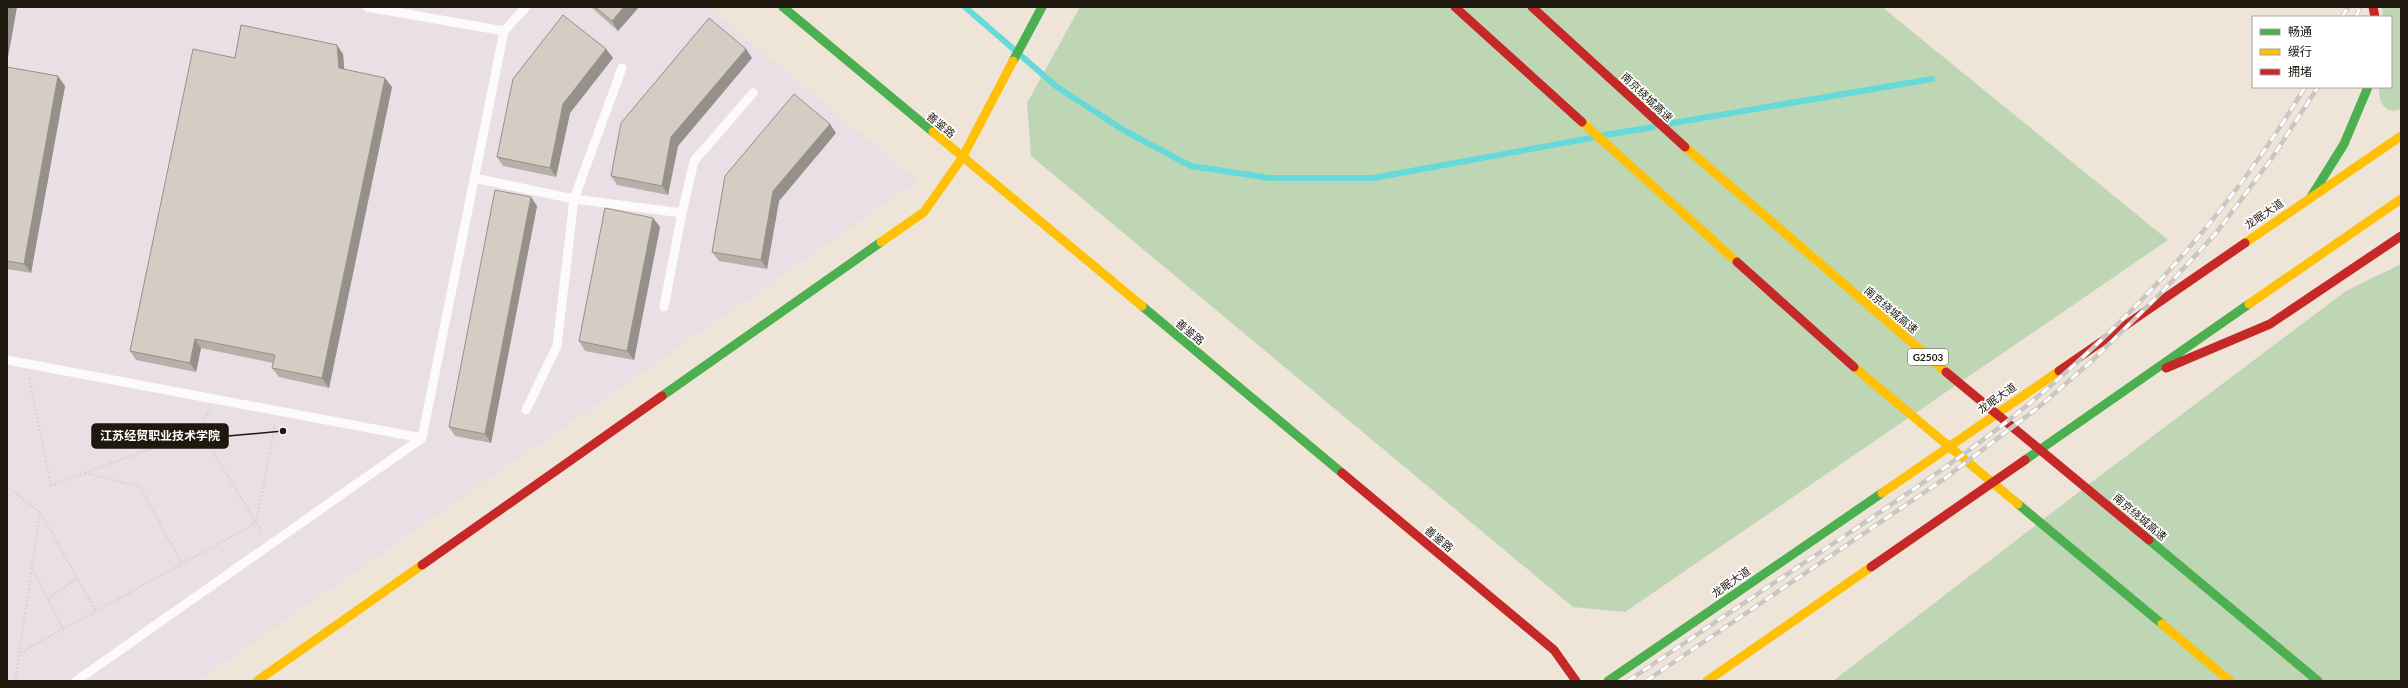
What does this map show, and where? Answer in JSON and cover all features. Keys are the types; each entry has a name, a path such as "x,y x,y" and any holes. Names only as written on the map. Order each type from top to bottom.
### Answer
{"main road":[{"name":"善鉴路","path":"783,7 962,158 1554,650 1576,681"},
{"path":"257,681 924,212 962,158 1042,7"},
{"path":"1455,7 1845,360 2230,681"},
{"name":"南京绕城高速","path":"1532,7 1707,168 1890,325 2318,681"},
{"path":"2311,197 2333,166 2356,124 2368,88"},
{"name":"龙眠大道","path":"1608,681 2401,136"},
{"path":"1707,681 2401,199"},
{"path":"2144,377 2270,324 2401,236"}],"lane":[{"path":"367,7 504,31"},
{"path":"76,681 422,438 504,31 526,7"},
{"path":"526,410 557,346 574,199 622,68"},
{"path":"664,308 682,213 694,161 753,93"},
{"path":"474,178 574,199 682,213"},
{"path":"7,360 422,438"}],"path":[{"path":"26,364 51,485 200,431 215,399"},
{"path":"20,653 256,523 278,411"},
{"path":"200,431 270,545"},
{"path":"84,473 140,487 182,564"},
{"path":"7,487 40,512 96,611"},
{"path":"15,681 40,512"},
{"path":"32,567 63,629"},
{"path":"48,599 77,578"}],"shaded area":[{"path":"7,7 708,7 918,181 198,681 7,681"}],"green space":[{"path":"1080,7 1882,7 2168,240 1625,612 1573,607 1031,156 1027,103"},
{"path":"2382,7 2401,7 2401,109 2395,111 2387,109 2384,106 2381,102 2379,92 2379,88 2392,88 2392,16 2383,16"},
{"path":"2401,264 2401,681 1833,681 2105,472 2346,291"}],"building":[{"path":"7,7 9,7 7,18"},
{"path":"595,7 624,7 612,21"},
{"path":"563,15 606,49 563,104 550,168 497,157 513,79"},
{"path":"709,18 746,49 671,137 662,186 611,176 621,123"},
{"path":"241,25 337,45 339,68 385,78 322,378 272,368 275,355 195,339 190,363 130,351 193,49 235,58"},
{"path":"7,67 58,76 24,264 7,261"},
{"path":"794,94 830,124 773,191 761,260 712,252 725,176"},
{"path":"495,190 531,197 485,434 449,427"},
{"path":"605,208 653,218 627,351 579,341"}],"waterway":[{"path":"965,7 1057,87 1125,131 1191,166 1270,178 1373,178 1591,138"},
{"path":"1667,124 1932,79"},
{"path":"1604,135 1654,127"}],"railway":[{"path":"2343,16 2348,7"},
{"path":"2356,16 2360,7"},
{"path":"1628,681 1872,518 1941,470 2030,403 2070,369 2109,333 2181,257 2247,175 2277,132 2304,88"},
{"path":"1646,681 1944,479 2040,406 2094,359 2161,293 2217,232 2272,158 2317,88"}],"traffic: fast":[{"path":"783,7 933,132"},
{"path":"1013,61 1042,7"},
{"path":"2311,197 2344,144 2368,88"},
{"path":"662,396 881,242"},
{"path":"2025,460 2249,304"},
{"path":"1142,306 1342,473"},
{"path":"1608,681 1882,493"},
{"path":"2018,504 2162,624"},
{"path":"2149,540 2318,681"}],"traffic: slow":[{"path":"881,242 924,212 962,158 1013,61"},
{"path":"1582,122 1737,262"},
{"path":"933,132 1142,306"},
{"path":"2245,243 2401,136"},
{"path":"1685,147 1946,372"},
{"path":"2249,304 2401,199"},
{"path":"1854,367 2018,504"},
{"path":"1882,493 2059,371"},
{"path":"257,681 422,565"},
{"path":"1707,681 1871,567"},
{"path":"2162,624 2230,681"}],"traffic: jam":[{"path":"1455,7 1582,122"},
{"path":"1532,7 1685,147"},
{"path":"2373,7 2375,16"},
{"path":"2166,368 2270,324 2401,236"},
{"path":"2059,371 2245,243"},
{"path":"1737,262 1854,367"},
{"path":"1946,372 2149,540"},
{"path":"422,565 662,396"},
{"path":"1871,567 2025,460"},
{"path":"1342,473 1554,650 1576,681"}],"place":[{"name":"江苏经贸职业技术学院","path":"283,431"}]}
